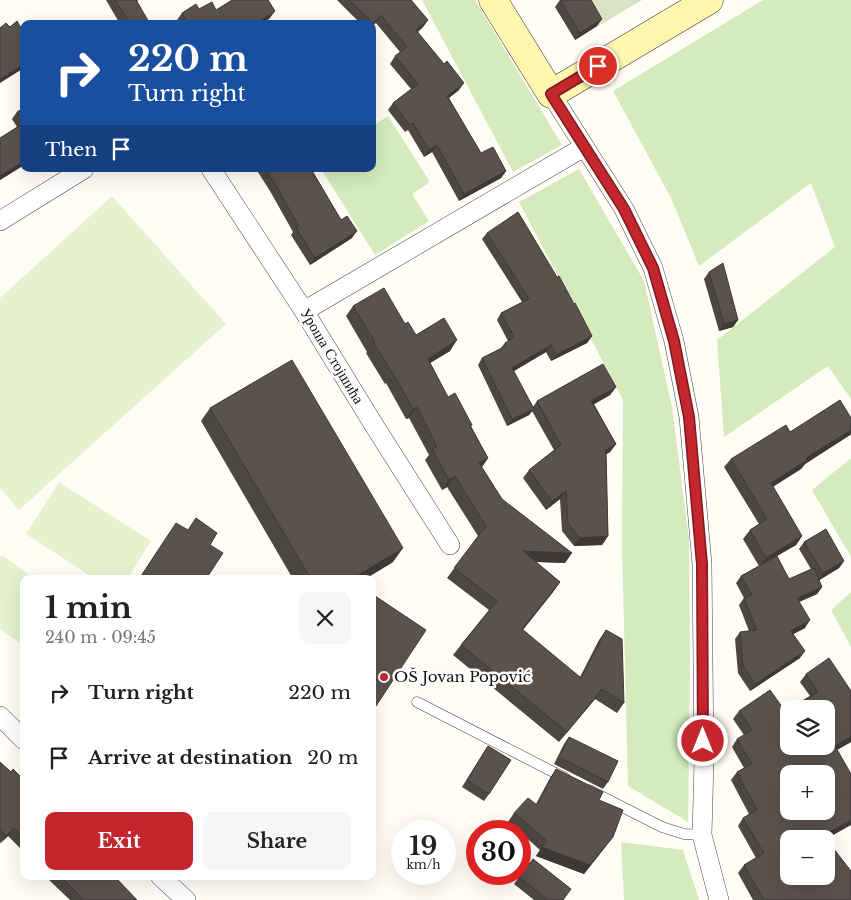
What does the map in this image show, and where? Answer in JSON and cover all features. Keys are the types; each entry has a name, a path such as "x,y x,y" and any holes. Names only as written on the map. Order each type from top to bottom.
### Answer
{"street":[{"path":"493,0 624,209 653,268 674,341 689,417 702,564 704,751 702,836 719,900"},
{"path":"551,94 709,0"},
{"path":"304,311 584,147"},
{"path":"0,221 79,172"},
{"name":"Уроша Стојшића","path":"213,172 304,311 450,545"},
{"path":"0,716 20,736"},
{"path":"164,880 186,900"}],"lane":[{"path":"417,702 662,827 684,834 702,836"}],"green space":[{"path":"422,0 475,0 562,145 513,172"},
{"path":"564,0 642,0 585,34"},
{"path":"763,0 851,0 851,399 828,366 724,437 717,340 835,247 811,183 699,266 672,200 613,91"},
{"path":"388,116 430,182 412,194 429,221 375,255 323,172 376,172 376,124"},
{"path":"579,169 644,281 672,407 689,539 688,822 628,786 622,545 623,400 519,202"},
{"path":"112,196 226,324 19,510 0,488 0,298"},
{"path":"851,458 851,557 812,490"},
{"path":"59,482 151,541 130,575 89,575 26,534"},
{"path":"2,555 30,575 20,575 20,643 0,629 0,557"},
{"path":"851,592 851,647 831,610"},
{"path":"621,842 683,850 699,900 624,900"}],"building":[{"path":"115,0 136,0 148,20 128,20"},
{"path":"232,0 268,0 275,11 262,20 186,20 182,13 196,4 199,9 212,2 216,10"},
{"path":"349,0 411,0 428,20 416,30 444,64 447,61 464,83 447,96 481,153 493,147 506,171 464,194 437,145 429,150 413,123 410,125 393,103 418,84 395,56 407,47 381,15 376,20 370,20"},
{"path":"560,0 591,0 602,19 580,33"},
{"path":"17,21 20,26 20,66 0,79 0,28 6,23 10,27"},
{"path":"20,126 20,164 0,176 0,138"},
{"path":"267,172 313,172 341,220 347,216 357,231 315,258 296,228 299,226"},
{"path":"518,212 557,277 559,276 592,336 556,355 551,345 512,368 534,409 512,419 482,358 506,346 505,343 514,337 501,313 529,299 487,233"},
{"path":"723,263 738,320 724,324 709,272"},
{"path":"384,288 405,324 408,322 416,335 444,318 457,340 428,359 448,397 455,393 472,425 470,426 488,458 479,463 502,499 572,553 523,551 560,582 522,629 581,678 606,630 622,639 624,703 602,689 567,732 461,645 497,601 454,568 486,526 455,476 449,480 432,449 437,447 417,407 413,409 353,306"},
{"path":"292,360 403,548 359,575 309,575 210,408"},
{"path":"603,364 616,387 591,401 616,444 606,450 608,536 580,538 568,523 566,491 552,501 529,470 561,445 537,401"},
{"path":"840,400 851,418 851,430 806,458 807,460 771,483 802,536 766,558 750,530 767,519 731,459 786,425 790,432"},
{"path":"196,518 217,533 210,545 223,553 209,575 142,575 176,523 188,530"},
{"path":"826,529 844,561 823,573 804,542"},
{"path":"777,556 789,579 814,568 822,587 797,598 810,620 791,631 805,651 755,684 743,665 740,632 757,630 744,598 752,595 741,576"},
{"name":"OŠ Jovan Popović","path":"376,597 426,630 376,706"},
{"path":"829,658 851,691 851,737 835,746 835,700 804,700 818,692 806,674"},
{"path":"770,690 780,704 780,755 835,755 835,746 851,774 851,820 832,830 780,830 780,885 835,885 835,850 851,871 851,900 764,900 744,865 764,853 743,818 757,810 737,772 752,764 737,739 752,730 739,711"},
{"path":"569,737 618,761 608,782 559,757"},
{"path":"488,746 511,760 489,794 467,780"},
{"path":"0,762 11,772 13,769 20,776 20,834 14,828 6,836 0,829"},
{"path":"556,769 603,792 599,800 623,810 613,837 590,865 542,847 547,841 531,827 531,820 522,820 514,813 528,798 537,805"},
{"path":"533,859 571,889 563,900 548,900 529,885 531,885 531,862"},
{"path":"64,880 118,880 137,900 84,900"}],"place":[{"name":"OŠ Jovan Popović","path":"384,677"}],"route":[{"path":"598,66 551,94 624,209 653,268 674,341 689,417 702,564 703,741"}]}
